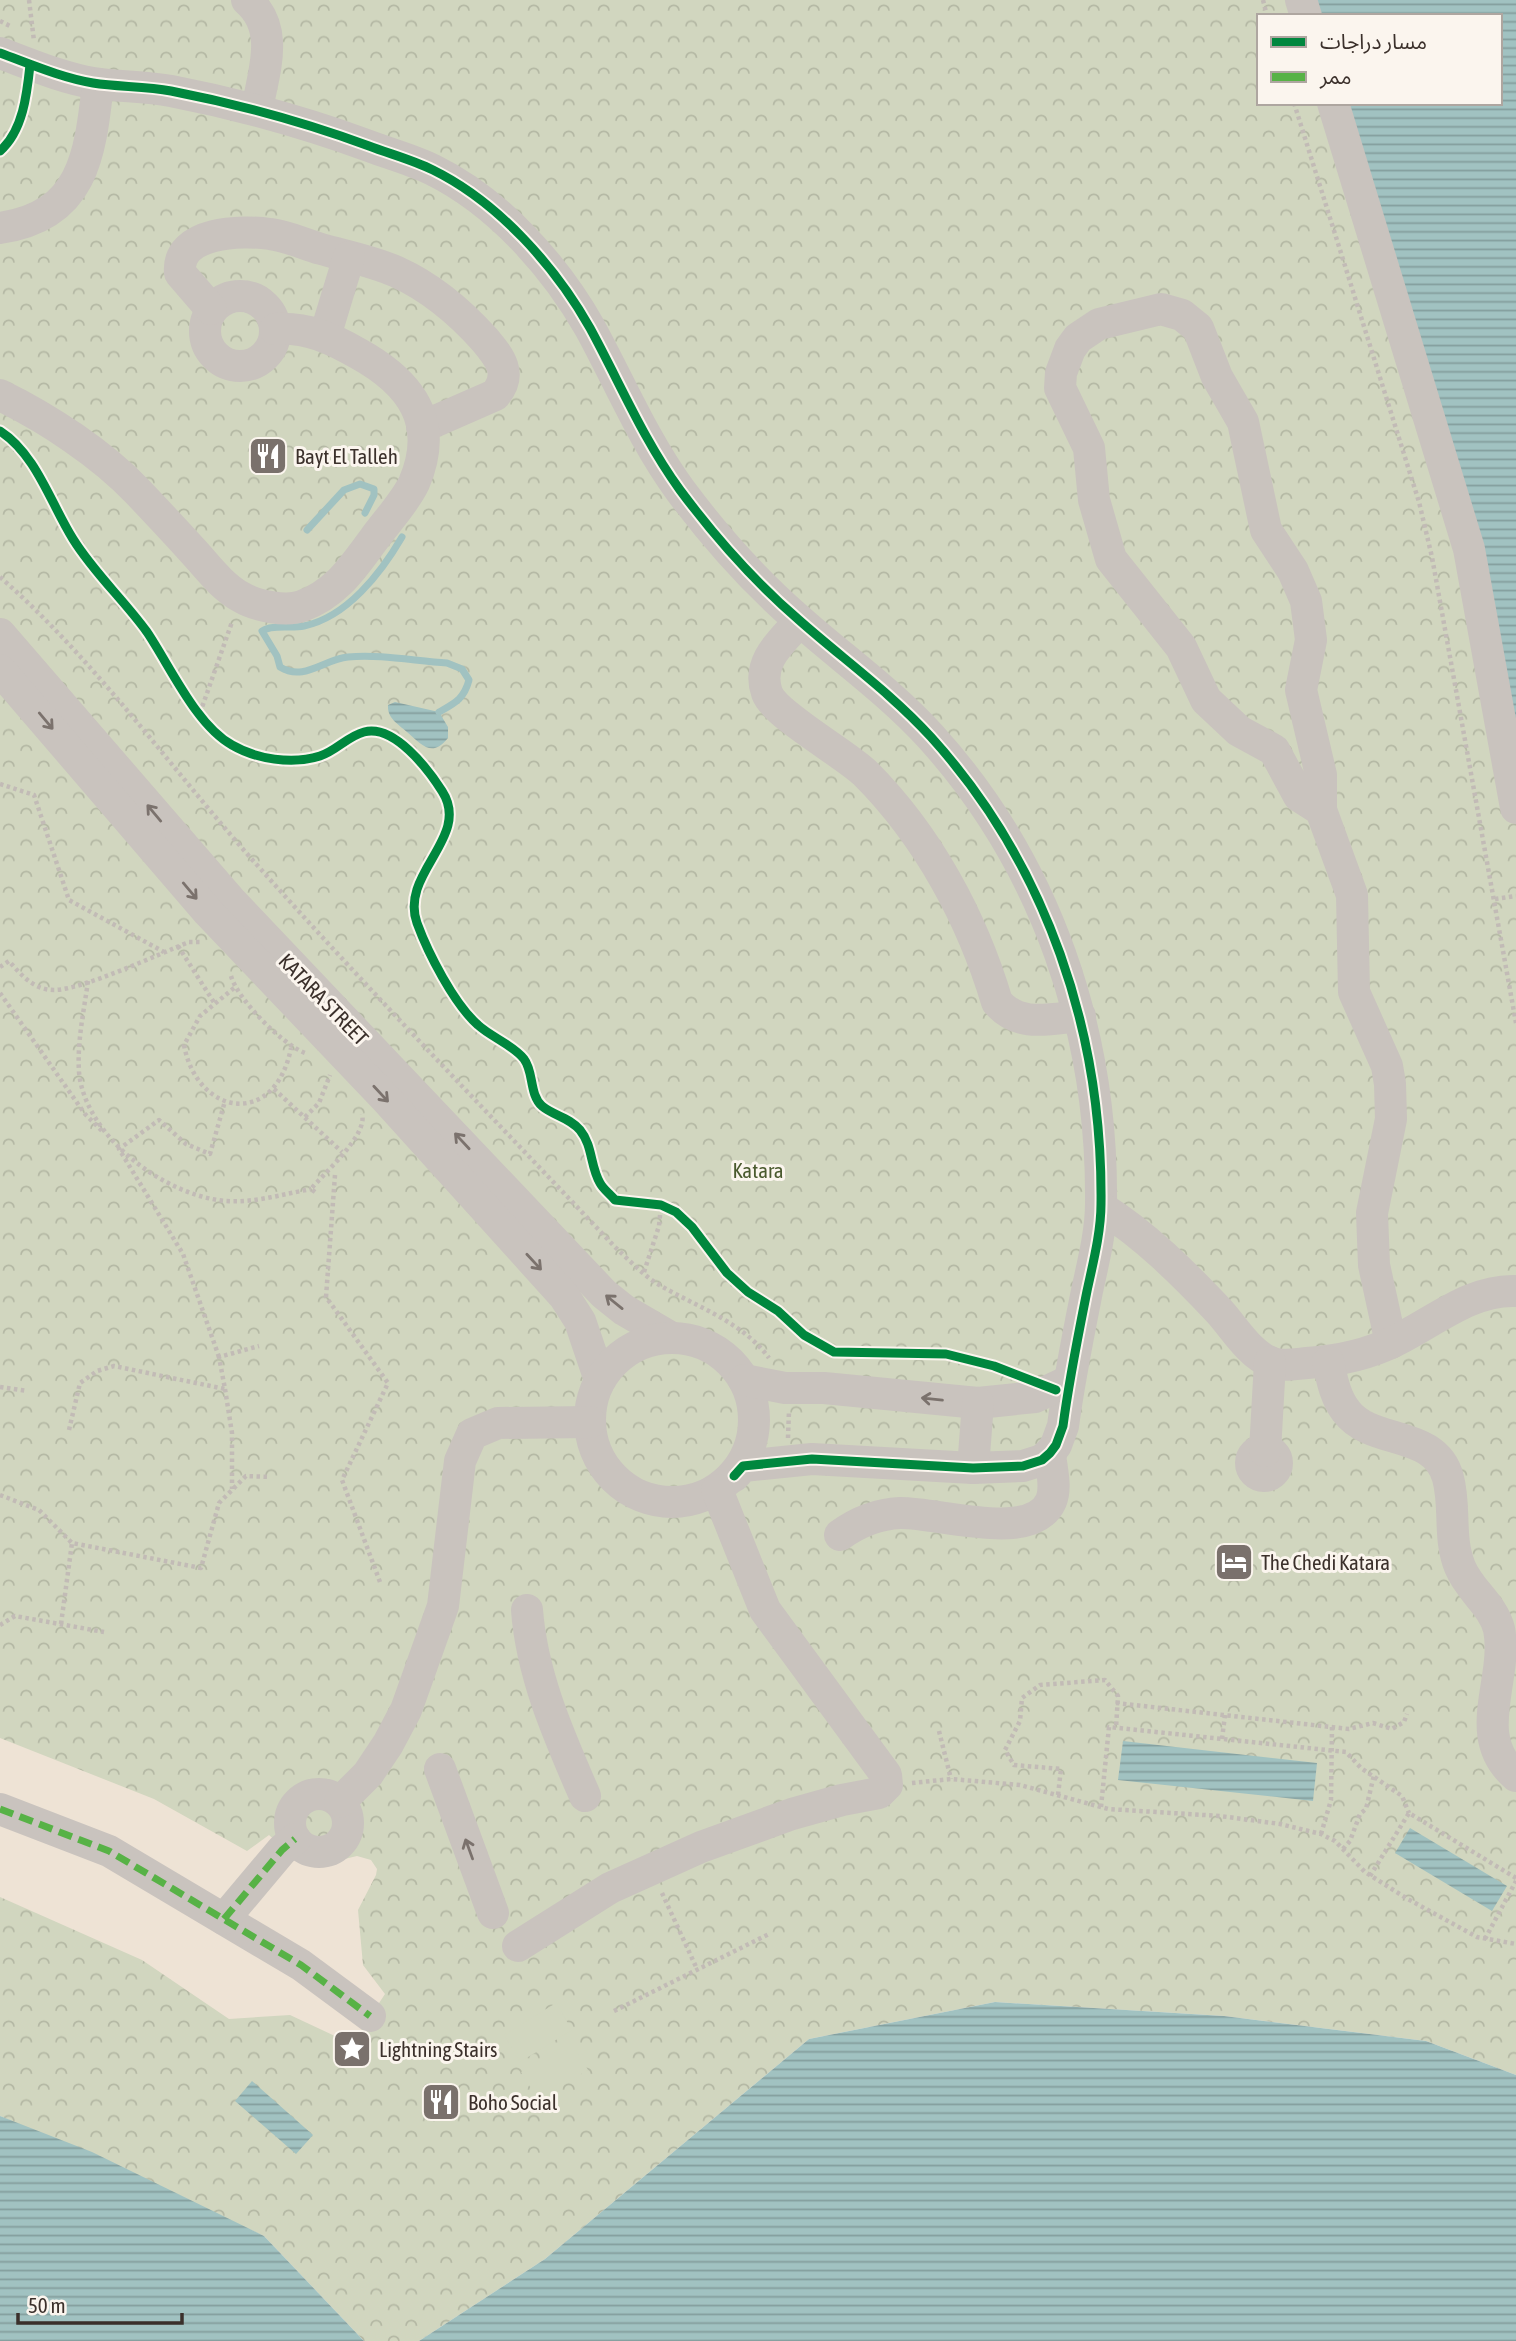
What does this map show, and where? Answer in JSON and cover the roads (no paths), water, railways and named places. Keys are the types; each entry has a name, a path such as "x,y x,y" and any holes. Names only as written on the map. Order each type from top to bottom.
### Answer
{"street":[{"path":"247,0 264,20 267,38 268,57 257,110"},
{"path":"8,56 98,84 163,90 257,110 345,137 433,170 464,190 520,236 560,283 587,323 638,424 680,490 738,560 800,621 843,655 922,728 977,793 1030,881 1056,941 1080,1016 1095,1086 1102,1208 1061,1436 1050,1453 1023,1466 973,1468 812,1459 743,1466 725,1483 699,1499 672,1503 650,1500 628,1490 603,1466 594,1445 590,1422 594,1393 613,1362 630,1349 650,1341 672,1338 693,1341 713,1349 731,1362 744,1380 753,1406 754,1434 744,1461 725,1483"},
{"path":"0,228 39,219 58,206 70,192 79,176 93,125 98,84"},
{"path":"1334,105 1469,549 1516,808"},
{"path":"211,310 180,273 184,252 200,240 244,232 273,234 396,271 434,293 470,324 501,359 504,382 495,395 422,427"},
{"path":"325,336 349,257"},
{"path":"229,297 250,297 267,309 275,328 268,352 259,361 248,366 226,364 209,350 205,340 206,319 211,310 229,297"},
{"path":"1321,810 1299,796 1274,750 1239,731 1206,700 1181,647 1111,559 1094,499 1089,447 1060,388 1061,373 1070,349 1078,338 1099,324 1161,309 1172,310 1191,320 1203,336 1217,377 1242,422 1266,530 1301,584 1308,611 1309,662 1301,690 1321,775 1321,810 1352,895 1354,992 1387,1066 1390,1084 1391,1119 1372,1213 1374,1265 1391,1343"},
{"path":"0,395 39,414 135,488 219,581 242,598 272,607 299,607 326,596 342,581 414,484 423,451 422,427 417,405 386,368 325,336 303,328 275,328"},
{"path":"800,621 768,659 764,680 770,701 780,712 839,750 864,772 913,829 952,893 974,939 997,1002 1003,1010 1029,1021 1080,1016"},
{"name":"KATARA STREET","path":"0,634 215,883 604,1294 624,1310 672,1338"},
{"name":"KATARA STREET","path":"0,670 208,912 387,1100 564,1296 580,1321 600,1380"},
{"path":"1102,1208 1153,1247 1218,1310 1254,1350 1270,1362 1289,1365 1328,1362 1391,1343 1474,1298 1494,1292 1516,1291"},
{"path":"1439,1318 1516,1311"},
{"path":"1265,1451 1270,1362"},
{"path":"1328,1362 1336,1393 1353,1419 1371,1431 1419,1444 1430,1453 1448,1476 1451,1534 1460,1567 1490,1610 1499,1630 1500,1655 1492,1727 1498,1753 1516,1776"},
{"path":"744,1380 785,1388 824,1388 978,1403 1035,1397 1069,1381"},
{"path":"973,1468 978,1403"},
{"path":"340,1802 368,1774 388,1744 406,1710 439,1619 455,1525 460,1461 472,1434 498,1423 590,1422"},
{"path":"840,1535 874,1517 896,1514 1010,1524 1035,1519 1045,1511 1054,1488 1050,1453"},
{"path":"518,1946 610,1888 701,1847 792,1814 879,1793 887,1785 886,1774 765,1610 725,1483"},
{"path":"527,1610 530,1650 563,1744 585,1796"},
{"path":"440,1769 492,1913"},
{"path":"317,1794 340,1802 349,1824 345,1837 338,1845 327,1851 315,1852 303,1847 295,1839 290,1828 291,1816 305,1797 317,1794"},
{"path":"0,1809 109,1851 301,1965 370,2017"},
{"path":"224,1919 282,1850 295,1839"}],"water":[{"path":"1312,0 1516,0 1516,738 1343,105 1502,105 1502,14 1316,14"},
{"path":"395,702 439,712 448,727 448,738 437,747 422,745 391,717 388,705"},
{"path":"1123,1741 1317,1763 1313,1801 1118,1780"},
{"path":"1410,1828 1507,1886 1492,1911 1395,1853"},
{"path":"995,2002 1224,2016 1426,2041 1516,2075 1516,2341 419,2341 545,2259 809,2039"},
{"path":"252,2081 313,2135 296,2154 235,2101"},
{"path":"0,2116 92,2152 264,2236 364,2341 0,2341"}],"waterway":[{"path":"307,530 344,490 360,484 374,489 374,495 365,513"},
{"path":"402,537 373,579 335,613 304,626 262,631 277,656 280,667 289,671 306,671 339,659 360,656 447,663 462,669 469,680 462,696 439,712"}],"place":[{"name":"Bayt El Talleh","path":"268,456"},
{"name":"The Chedi Katara","path":"1234,1562"},
{"name":"Lightning Stairs","path":"352,2049"},
{"name":"Boho Social","path":"441,2102"}],"park label":[{"name":"Katara","path":"758,1170"}]}
